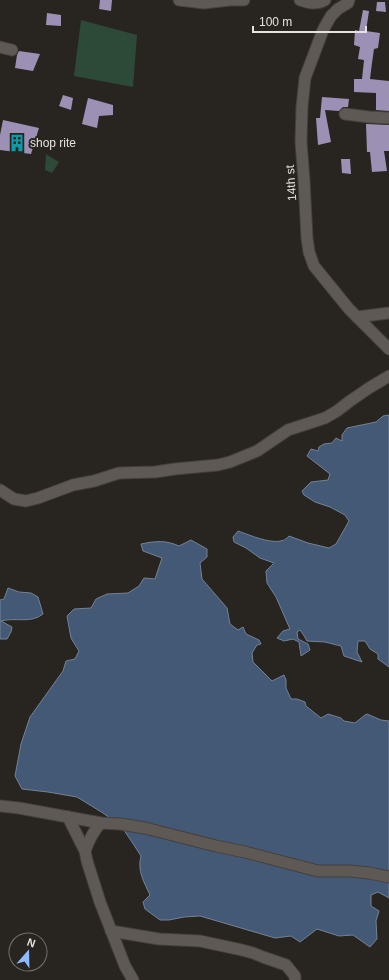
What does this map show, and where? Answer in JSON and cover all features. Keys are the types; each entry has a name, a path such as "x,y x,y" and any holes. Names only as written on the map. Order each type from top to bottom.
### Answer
{"street":[{"path":"179,0 204,3 244,0"},
{"path":"300,0 308,3 314,3 323,2 325,0"},
{"name":"14th st","path":"349,0 348,3 338,9 331,16 323,30 305,78 301,142 307,238 309,252 314,266 349,309 389,349"},
{"path":"0,47 12,50"},
{"path":"345,114 389,118"},
{"path":"357,317 389,313"},
{"path":"0,490 14,499 26,501 73,485 119,473 155,472 218,465 230,462 256,451 288,430 331,415 369,388 389,376"},
{"path":"0,806 20,808 101,824 120,824 145,828 318,871 350,871 389,877"},
{"path":"68,817 85,851 100,902 125,966 133,980"},
{"path":"85,851 94,830 101,824"},
{"path":"111,930 158,939 200,941 242,950 286,965 295,976 295,980"}],"green space":[{"path":"81,20 137,35 133,87 74,76"},
{"path":"46,154 59,162 52,173 45,170"}],"water":[{"path":"389,415 389,667 378,659 378,654 370,649 365,641 358,641 357,652 362,662 344,656 341,646 325,642 307,641 300,630 297,632 298,639 308,644 310,650 301,656 299,642 293,639 284,641 277,638 283,631 290,629 276,597 267,583 266,571 274,563 260,558 234,542 233,537 238,531 257,538 272,541 285,540 289,536 308,543 329,548 336,544 349,521 345,515 330,507 315,502 304,495 302,491 311,482 328,480 330,474 307,456 311,449 318,451 319,447 324,444 332,443 336,438 342,441 342,435 347,428 376,422 383,416"},
{"path":"191,540 207,549 207,557 200,563 202,579 227,608 230,624 238,630 243,627 246,634 259,640 261,644 257,645 252,653 253,662 272,681 284,675 286,680 286,688 291,699 297,699 305,702 306,706 321,718 328,714 341,718 344,721 355,723 367,714 381,720 389,721 389,898 378,892 371,895 371,906 379,911 376,921 377,939 370,947 353,935 339,936 317,929 300,942 291,936 275,938 200,916 160,920 145,909 143,902 150,895 143,881 140,867 141,856 121,826 77,797 22,789 15,776 21,744 30,717 63,671 66,661 75,659 79,651 71,638 67,616 74,609 91,608 96,599 107,594 128,593 139,586 144,578 155,579 162,558 143,551 141,544 160,542 179,546"},
{"path":"8,588 19,592 31,593 38,597 43,614 28,620 1,621 12,627 7,639 0,639 0,600 4,599"}],"building":[{"path":"100,0 112,0 111,11 99,9"},
{"path":"377,2 385,2 386,12 376,11"},
{"path":"363,10 369,11 366,31 380,33 378,48 374,49 370,79 389,81 389,111 376,110 376,93 354,92 354,79 362,79 364,60 358,59 360,47 354,45 355,30 359,31"},
{"path":"47,13 61,15 61,26 46,25"},
{"path":"19,51 40,54 33,71 15,68"},
{"path":"63,95 73,98 71,110 59,106"},
{"path":"322,97 349,99 348,107 343,107 339,111 325,110 331,142 318,145 316,118 320,118"},
{"path":"88,98 113,105 113,115 99,116 97,128 82,124"},
{"name":"shop rite","path":"3,120 39,128 31,154 0,150 0,135"},
{"path":"366,124 389,125 389,151 384,151 387,171 372,172 370,152 367,152"},
{"path":"341,159 350,159 351,174 342,173"}],"place":[{"name":"shop rite","path":"17,143"}]}
